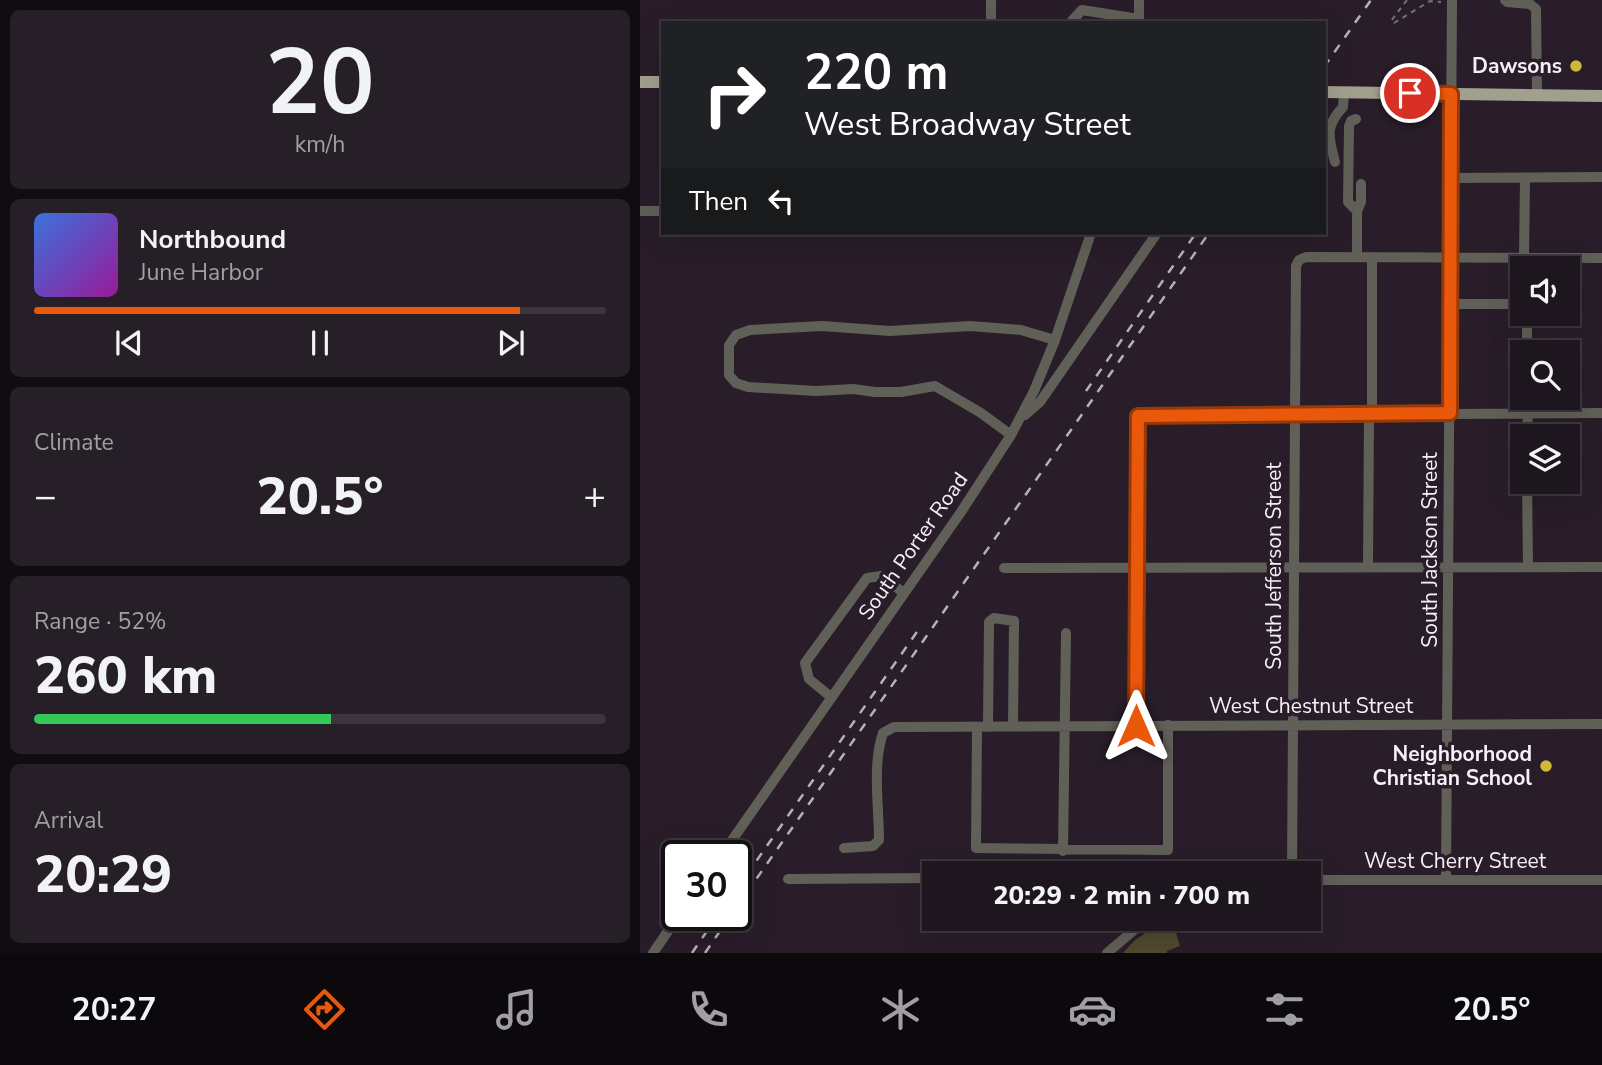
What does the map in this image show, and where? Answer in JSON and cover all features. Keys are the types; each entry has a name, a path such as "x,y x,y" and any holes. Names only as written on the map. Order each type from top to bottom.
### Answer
{"main road":[{"path":"640,82 661,82"},
{"path":"1326,92 1601,96"}],"street":[{"path":"991,0 991,21"},
{"path":"1072,21 1082,10 1121,20 1139,21 1139,0"},
{"name":"South Jackson Street","path":"1446,880 1452,1"},
{"path":"1506,1 1530,4 1536,9 1537,95"},
{"path":"1335,162 1328,135 1335,115 1343,107 1344,92"},
{"path":"1356,119 1351,121 1349,126 1348,202 1355,208 1357,257 1510,260"},
{"path":"1451,178 1601,177"},
{"path":"1525,179 1527,256"},
{"path":"1355,208 1361,202 1361,184"},
{"path":"640,211 661,211"},
{"name":"South Porter Road","path":"731,840 987,474 1011,435 1034,391 1055,340 1090,235"},
{"path":"1018,422 1040,401 1156,235"},
{"name":"South Jefferson Street","path":"1292,861 1296,266 1299,260 1306,257 1357,257"},
{"path":"1368,566 1372,258"},
{"path":"1580,259 1601,258"},
{"path":"1451,304 1510,304"},
{"path":"1011,435 981,413 935,386 901,392 748,387 736,383 729,375 729,345 736,335 750,330 822,326 890,331 970,326 1021,330 1055,340"},
{"path":"1528,410 1528,424"},
{"path":"1136,726 1138,416 1601,413"},
{"path":"1527,494 1528,567"},
{"path":"1004,568 1601,567"},
{"path":"831,697 809,679 806,663 867,578 882,576 904,593"},
{"path":"1013,726 1014,621 994,618 989,622 976,848 1168,850 1168,725"},
{"path":"1063,851 1066,633"},
{"name":"West Chestnut Street","path":"844,848 873,846 879,840 880,740 883,733 894,727 1601,724"},
{"path":"788,879 922,878"},
{"name":"West Cherry Street","path":"1321,880 1601,880"},
{"path":"653,953 668,931"},
{"path":"1107,953 1133,931"}],"path":[{"path":"1407,0 1391,21 1394,23 1430,1 1452,1"}],"shaded area":[{"path":"1148,931 1176,931 1180,946 1167,953 1123,953"}],"railway":[{"path":"1326,64 1371,0"},
{"path":"1086,391 1195,235"},
{"path":"752,885 1208,235"},
{"path":"752,867 919,629"},
{"path":"692,953 707,931"},
{"path":"705,953 720,931"}],"place":[{"name":"Dawsons","path":"1576,66"},
{"name":"Neighborhood Christian School","path":"1546,766"}],"route":[{"path":"1136,726 1138,416 1450,413 1451,94 1410,93"}]}
